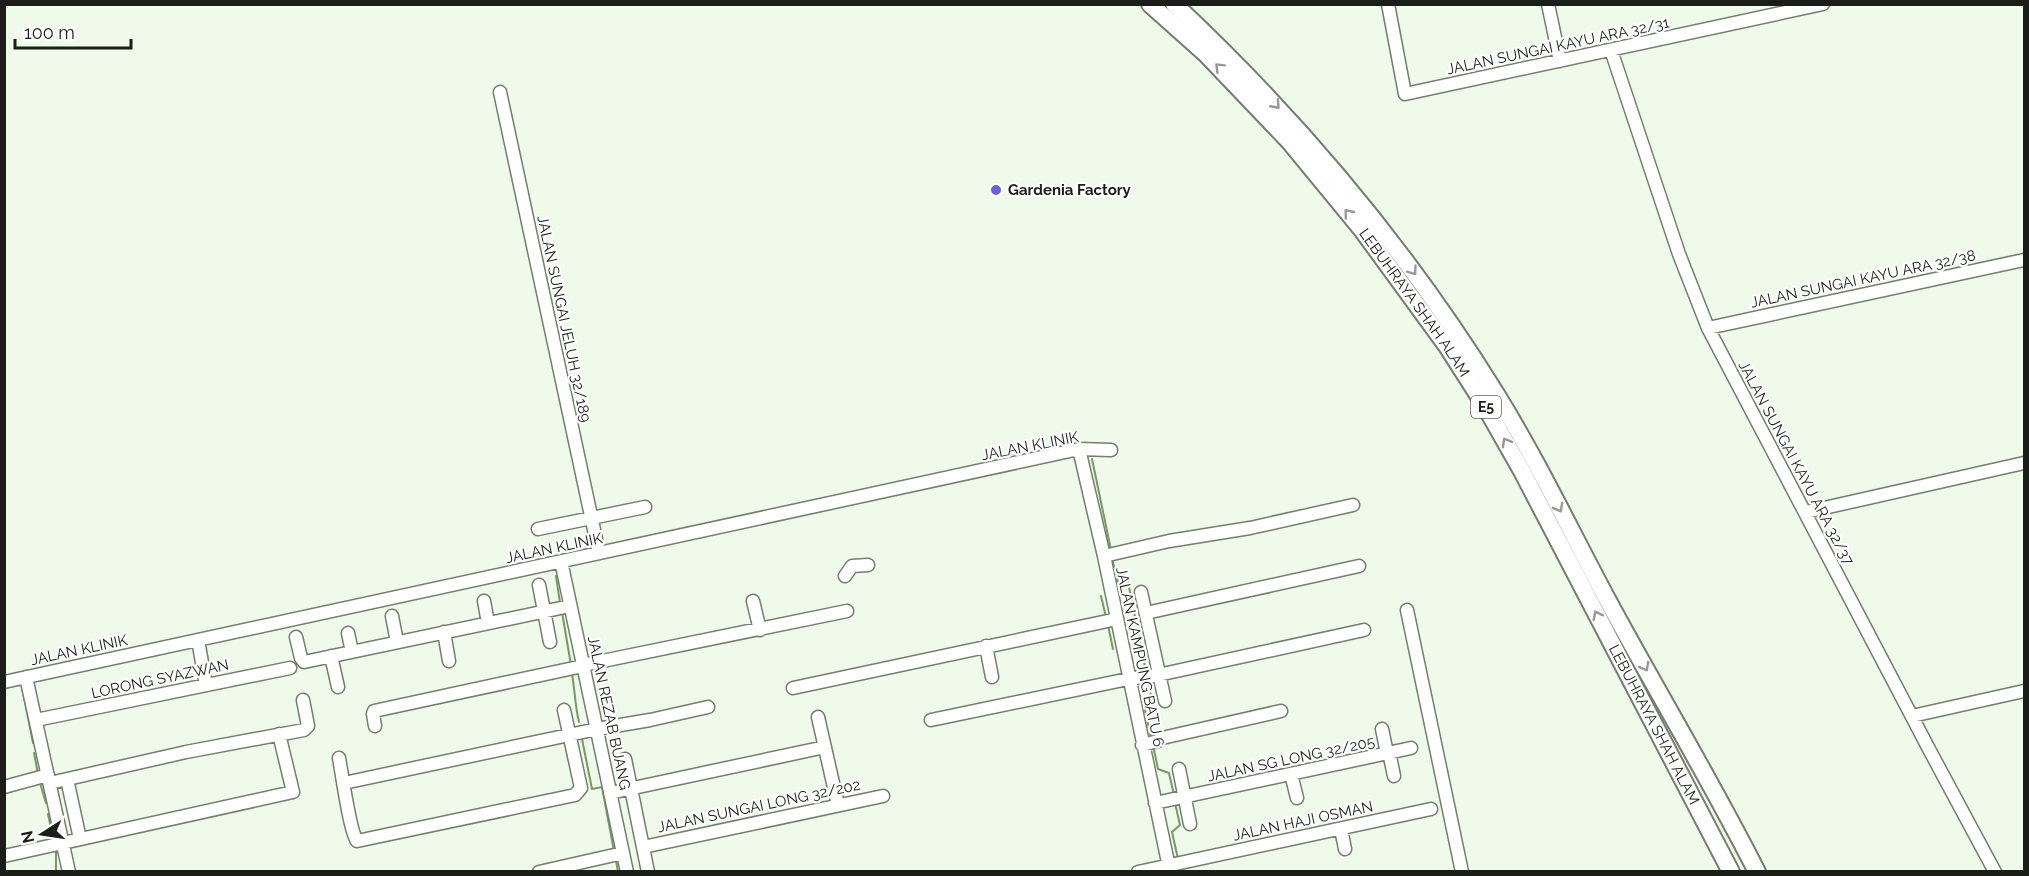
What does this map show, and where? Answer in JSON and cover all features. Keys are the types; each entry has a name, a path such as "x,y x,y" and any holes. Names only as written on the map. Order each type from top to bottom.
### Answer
{"highway":[{"name":"LEBUHRAYA SHAH ALAM","path":"1150,4 1206,54 1289,141 1363,231 1447,346 1484,404 1522,471 1729,872"},
{"name":"LEBUHRAYA SHAH ALAM","path":"1174,4 1259,86 1300,132 1377,223 1415,272 1459,337 1497,396 1536,464 1606,598 1755,867"}],"street":[{"name":"JALAN SUNGAI KAYU ARA 32/31","path":"1388,4 1405,94 1823,4"},
{"path":"1548,4 1560,61"},
{"name":"JALAN SUNGAI KAYU ARA 32/37","path":"1611,50 1679,254 1708,328 1995,872"},
{"name":"JALAN SUNGAI JELUH 32/189","path":"500,92 599,553"},
{"name":"JALAN SUNGAI KAYU ARA 32/38","path":"1708,328 2025,260"},
{"name":"JALAN KLINIK","path":"4,682 1079,450 1111,450"},
{"name":"JALAN KAMPUNG BATU 6","path":"1079,450 1104,556 1111,620 1128,679 1143,745 1171,800 1173,866"},
{"path":"1806,512 2025,463"},
{"path":"1104,556 1169,541 1250,528 1353,505"},
{"path":"538,529 645,507"},
{"name":"JALAN REZAB BUANG","path":"561,561 558,609 597,729 610,793 615,855 627,872"},
{"path":"845,576 852,566 868,565"},
{"path":"1146,613 1359,566"},
{"path":"539,585 558,609"},
{"path":"1141,592 1165,701"},
{"path":"484,601 488,623"},
{"path":"753,602 760,630"},
{"path":"296,636 304,662 558,609"},
{"path":"550,642 558,609"},
{"path":"1407,610 1462,872"},
{"path":"375,726 374,711 578,666 847,612"},
{"path":"392,616 397,642"},
{"path":"793,688 1111,620"},
{"path":"931,720 1128,679 1158,675 1364,630"},
{"path":"444,632 449,661"},
{"path":"348,633 352,652"},
{"path":"198,640 206,685"},
{"path":"986,646 992,677"},
{"path":"331,656 338,687"},
{"name":"LORONG SYAZWAN","path":"36,720 290,668"},
{"path":"26,677 69,872"},
{"path":"1912,716 2025,691"},
{"path":"4,787 49,779 67,779 304,730 308,726 308,720 303,700"},
{"path":"344,783 708,707"},
{"path":"339,758 353,832 357,841 524,807 579,793 581,788 564,710"},
{"path":"1143,745 1162,738 1281,711"},
{"path":"818,717 838,805"},
{"path":"1382,729 1394,776"},
{"path":"4,856 293,792 279,734"},
{"path":"610,793 825,747"},
{"name":"JALAN SG LONG 32/205","path":"1171,800 1411,747"},
{"path":"625,759 648,872"},
{"path":"1179,769 1171,800 1190,824"},
{"path":"1292,774 1297,798"},
{"path":"67,779 80,839"},
{"name":"JALAN SUNGAI LONG 32/202","path":"643,847 882,796"},
{"name":"JALAN HAJI OSMAN","path":"1138,872 1431,809"},
{"path":"1341,829 1346,849"},
{"path":"538,872 615,855"}],"waterway":[{"path":"1092,459 1111,550"},
{"path":"1112,558 1118,583 1128,582 1145,667"},
{"path":"556,576 560,603"},
{"path":"1101,596 1106,617"},
{"path":"562,612 571,665"},
{"path":"1108,625 1113,649"},
{"path":"572,674 579,722"},
{"path":"1149,686 1152,700 1145,710 1151,737"},
{"path":"22,687 33,743"},
{"path":"582,739 592,789 602,787 614,851"},
{"path":"1153,745 1158,769 1169,773 1174,795"},
{"path":"34,753 38,774"},
{"path":"40,783 46,803"},
{"path":"1175,803 1180,825 1172,832 1178,859"},
{"path":"48,814 53,838"},
{"path":"56,851 56,872"},
{"path":"616,860 618,872"}],"place":[{"name":"Gardenia Factory","path":"996,190"}]}
